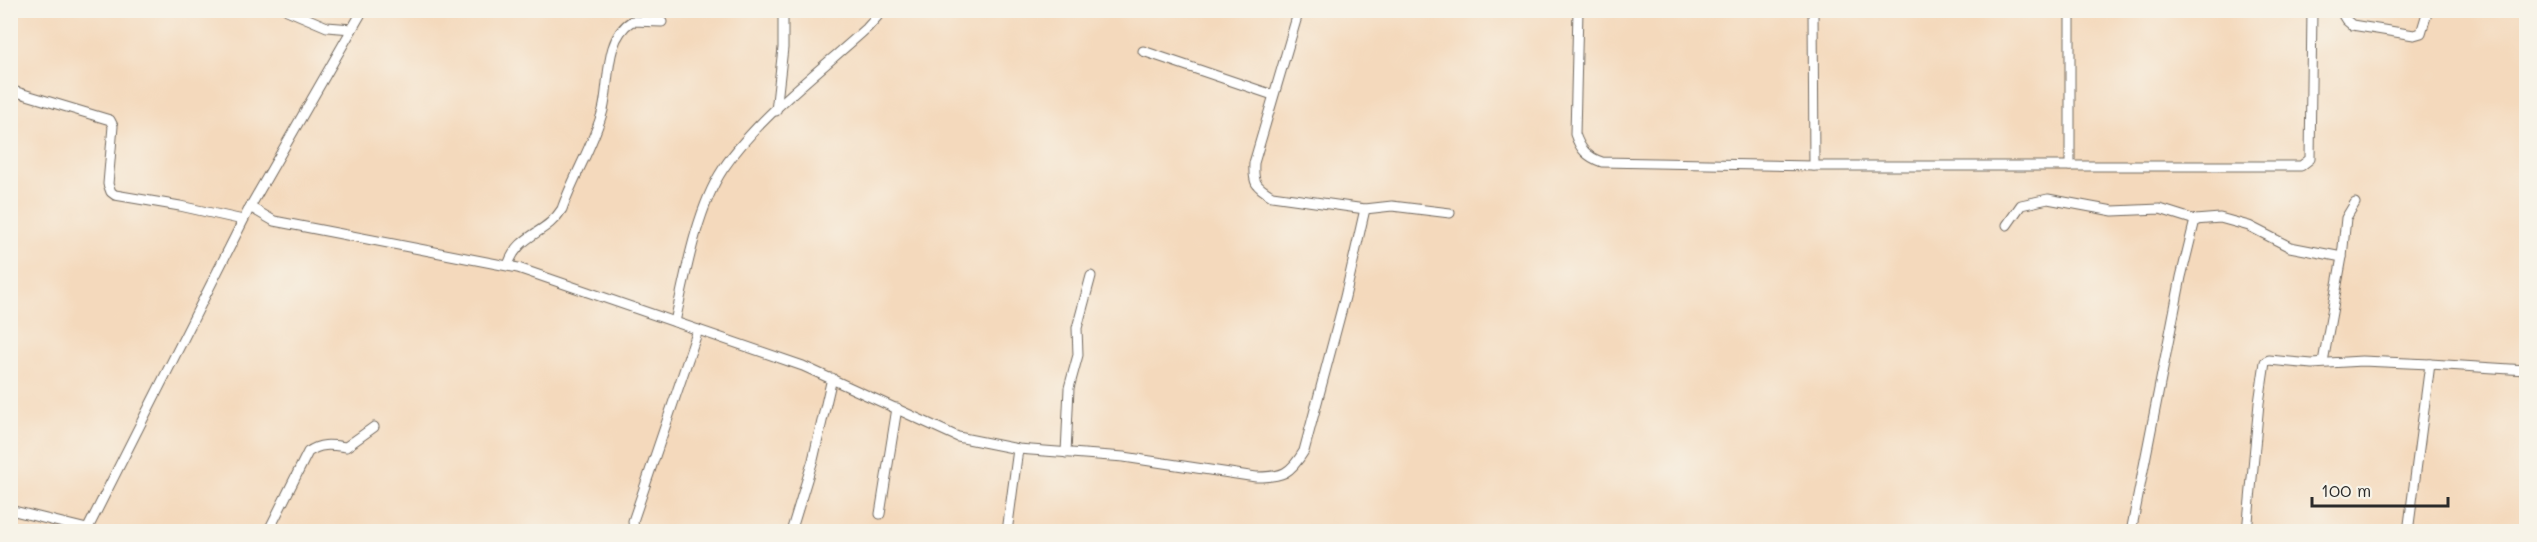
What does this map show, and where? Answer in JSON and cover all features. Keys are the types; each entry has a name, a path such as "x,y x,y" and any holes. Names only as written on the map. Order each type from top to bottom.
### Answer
{"street":[{"path":"287,10 327,27 352,29"},
{"path":"10,510 87,530 243,220 363,10"},
{"path":"776,111 783,48 783,10"},
{"path":"675,322 693,246 713,188 723,169 752,133 867,28 883,10"},
{"path":"1299,10 1254,163 1253,179 1260,189 1272,196 1365,209 1392,206 1450,213"},
{"path":"1578,10 1575,134 1587,155 1610,163 1814,166 2301,166 2310,159 2312,10"},
{"path":"1813,10 1814,166"},
{"path":"2070,10 2070,166"},
{"path":"2340,10 2352,25 2414,35 2421,33 2428,10"},
{"path":"508,265 516,248 557,217 562,208 603,110 610,62 619,34 632,21 662,22"},
{"path":"1143,51 1273,95"},
{"path":"10,90 110,120 113,126 108,177 111,192 116,195 243,220"},
{"path":"2007,225 2021,205 2048,199 2113,211 2160,209 2195,220 2220,218 2249,226 2290,247 2342,257"},
{"path":"2323,362 2342,257 2346,218 2355,203"},
{"path":"250,207 274,221 508,265 832,378 958,437 1018,449 1124,457 1256,477 1278,477 1294,468 1304,451 1346,297 1365,209"},
{"path":"2132,531 2181,277 2195,220"},
{"path":"1066,453 1069,388 1078,355 1077,328 1091,276"},
{"path":"634,531 633,520 698,330"},
{"path":"2247,531 2263,365 2269,360 2430,364 2526,370"},
{"path":"2409,531 2430,364"},
{"path":"791,531 813,460 832,378"},
{"path":"880,514 897,408"},
{"path":"268,531 308,452 316,446 326,444 346,447 375,427"},
{"path":"1007,531 1018,449"}]}
